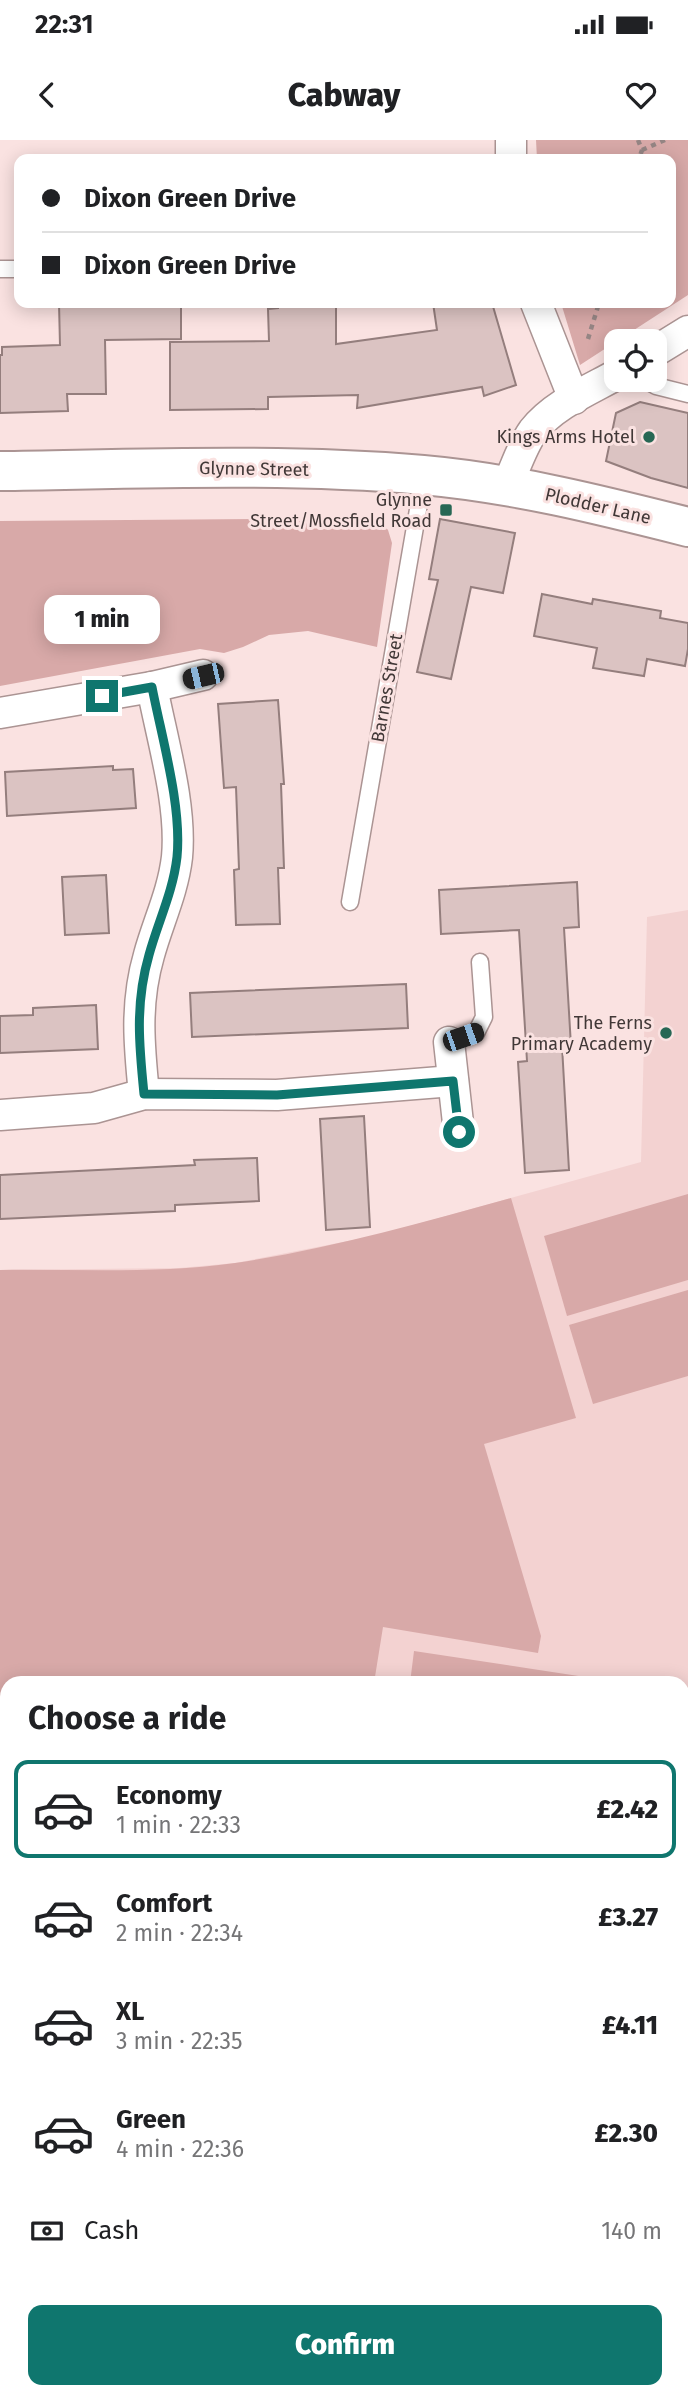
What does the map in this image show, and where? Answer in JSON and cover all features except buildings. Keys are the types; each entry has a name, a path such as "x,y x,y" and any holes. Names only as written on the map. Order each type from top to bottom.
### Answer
{"main road":[{"name":"Glynne Street","path":"0,471 247,467 424,475 507,486"},
{"name":"Plodder Lane","path":"507,486 688,527"}],"street":[{"path":"538,308 574,399"},
{"path":"667,344 688,331"},
{"path":"507,486 532,432 574,399 604,382"},
{"path":"0,713 203,676"},
{"path":"144,1094 138,1024 140,992 149,954 170,898 177,856 177,814 152,687"},
{"path":"449,1042 459,1132"},
{"path":"0,1115 94,1108 144,1094 277,1095 453,1081"}],"lane":[{"path":"667,389 688,394"},
{"name":"Barnes Street","path":"350,902 424,475"},
{"path":"449,1042 476,1033 484,1017 480,962"}],"path":[{"path":"638,140 641,154"},
{"path":"642,150 665,140"}],"shaded area":[{"path":"536,140 688,140 688,295 676,303 676,154 537,154"},
{"path":"563,308 668,308 636,329 604,329 604,349 580,365"},
{"path":"377,518 388,530 392,543 377,647 308,631 269,635 224,653 200,649 0,686 0,521"},
{"path":"688,910 688,1676 0,1676 0,1270 179,1268 235,1263 374,1236 641,1162 647,917"},
{"path":"688,1194 688,1280 567,1316 544,1236"},
{"path":"511,1198 576,1418 484,1444 541,1636 538,1653 383,1627 375,1676 0,1676 0,1270 147,1270 235,1263 340,1243"},
{"path":"688,1290 688,1376 593,1404 569,1325"},
{"path":"414,1651 578,1676 411,1676"}],"place":[{"name":"Kings Arms Hotel","path":"649,437"},
{"name":"Glynne Street/Mossfield Road","path":"446,510"},
{"name":"The Ferns Primary Academy","path":"666,1033"}],"route":[{"path":"102,696 152,687 177,814 177,856 170,898 149,954 140,992 138,1024 144,1094 277,1095 453,1081 459,1132"}]}
